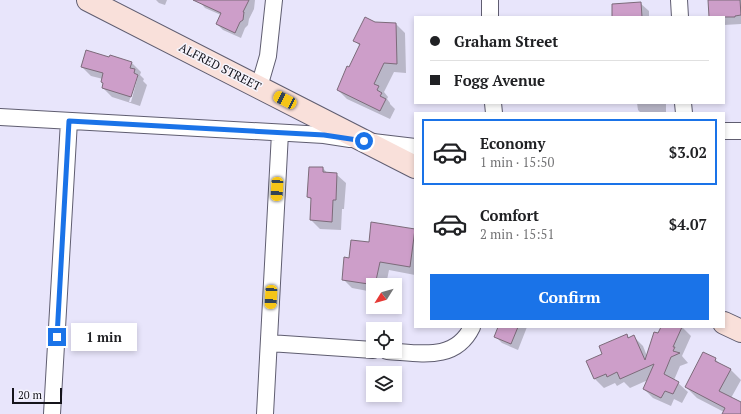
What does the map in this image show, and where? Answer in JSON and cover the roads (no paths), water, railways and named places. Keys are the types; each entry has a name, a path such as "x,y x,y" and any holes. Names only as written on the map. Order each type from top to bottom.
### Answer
{"main road":[{"name":"ALFRED STREET","path":"88,0 414,166"},
{"path":"725,323 741,331"}],"street":[{"path":"258,87 268,56 274,0"},
{"path":"490,0 490,16"},
{"path":"679,0 680,16"},
{"path":"0,117 324,135 414,146"},
{"path":"52,414 69,121"},
{"path":"725,132 741,131"},
{"path":"265,414 280,133"},
{"path":"402,352 426,354 448,351 463,341 471,328"},
{"path":"268,343 366,350"}]}
